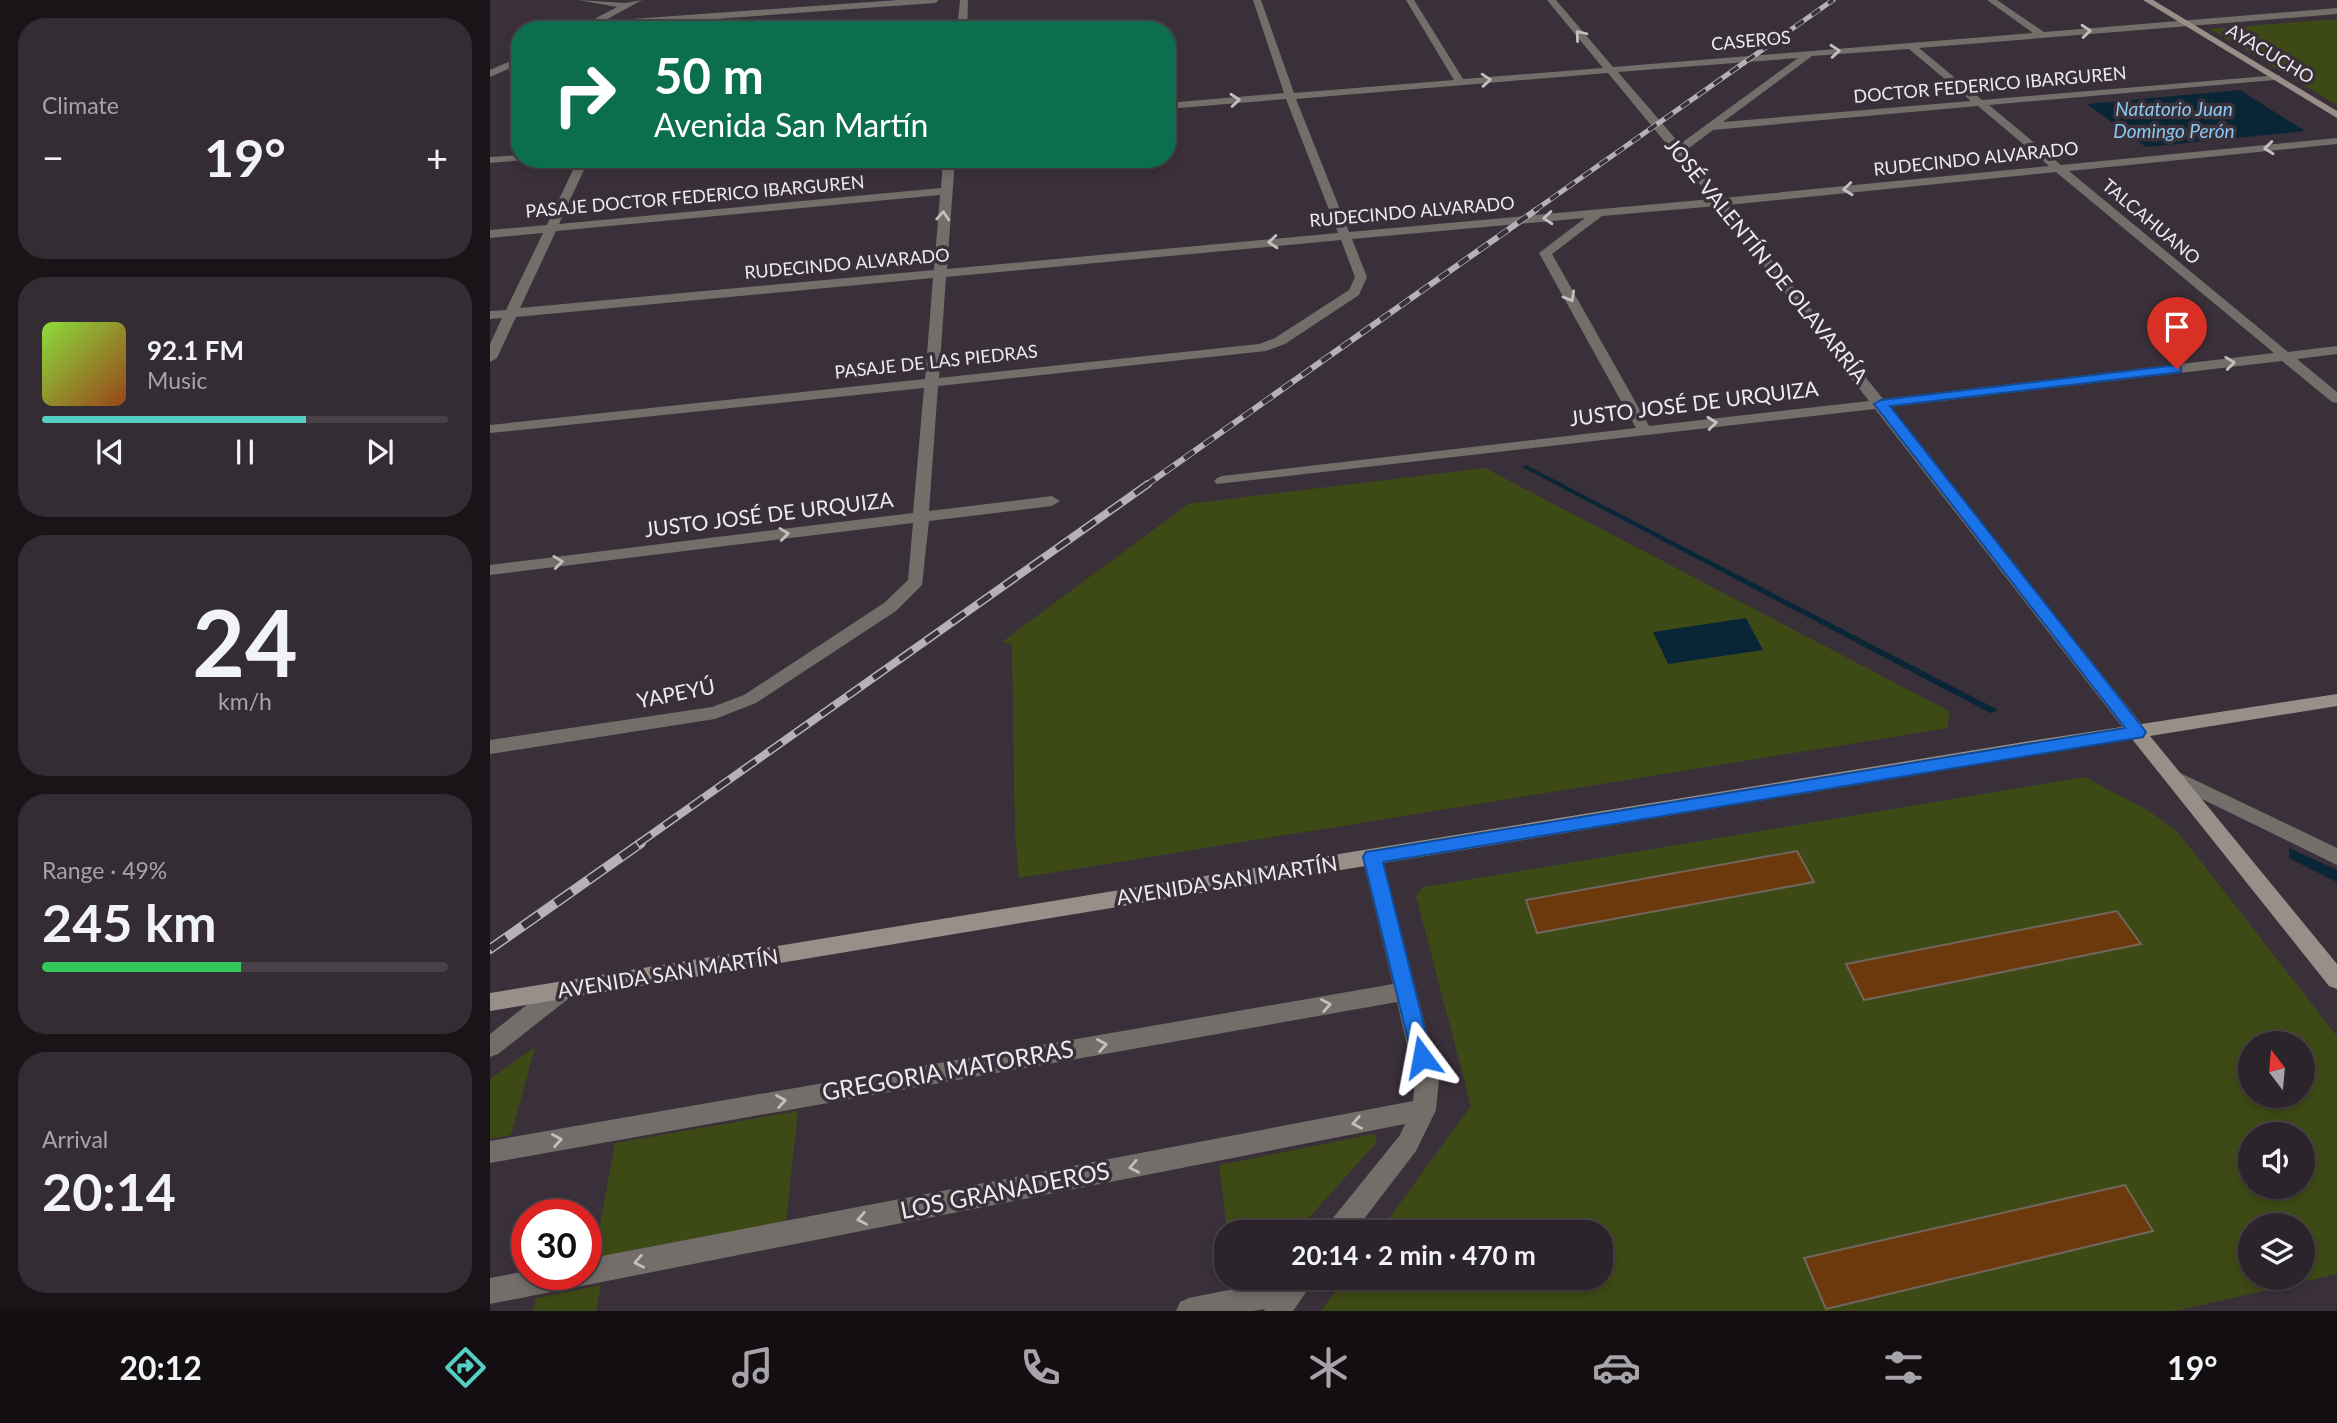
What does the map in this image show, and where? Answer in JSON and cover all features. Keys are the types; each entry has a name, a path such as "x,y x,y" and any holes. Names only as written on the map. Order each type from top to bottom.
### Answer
{"main road":[{"name":"AYACUCHO","path":"2147,0 2337,115"},
{"name":"AVENIDA SAN MARTÍN","path":"490,1002 2337,699"},
{"name":"JOSÉ VALENTÍN DE OLAVARRÍA","path":"2137,732 2337,980"}],"street":[{"path":"582,0 628,6"},
{"path":"598,21 639,0"},
{"path":"700,21 935,0"},
{"path":"963,21 964,0"},
{"path":"1257,0 1290,96 1345,236"},
{"path":"1410,0 1460,82"},
{"name":"JOSÉ VALENTÍN DE OLAVARRÍA","path":"1551,0 1679,150 2137,732"},
{"path":"1991,0 2042,35"},
{"name":"CASEROS","path":"1176,105 2337,11"},
{"name":"TALCAHUANO","path":"1910,45 2337,399"},
{"path":"1679,150 1811,53"},
{"path":"490,74 511,64"},
{"name":"DOCTOR FEDERICO IBARGUREN","path":"1709,127 2275,77"},
{"name":"RUDECINDO ALVARADO","path":"490,315 1719,202 2337,141"},
{"path":"490,160 511,159"},
{"path":"490,358 580,168"},
{"path":"923,517 948,168"},
{"name":"PASAJE DOCTOR FEDERICO IBARGUREN","path":"490,234 944,191"},
{"path":"1599,213 1545,253 1644,430"},
{"name":"PASAJE DE LAS PIEDRAS","path":"490,429 1261,348 1280,341 1354,292 1361,277 1345,236"},
{"name":"JUSTO JOSÉ DE URQUIZA","path":"1222,481 2337,350"},
{"name":"JUSTO JOSÉ DE URQUIZA","path":"490,570 1052,501"},
{"name":"YAPEYÚ","path":"490,747 715,713 750,699 890,607 916,581 923,517"},
{"path":"2174,777 2337,857"},
{"path":"1347,1220 1408,1143 1424,1110 1427,1079 1373,857"},
{"name":"GREGORIA MATORRAS","path":"490,1152 1406,991"},
{"path":"490,1047 560,992"},
{"name":"LOS GRANADEROS","path":"602,1269 1424,1110"},
{"path":"490,1291 511,1287"},
{"path":"1189,1311 1274,1290"},
{"path":"1277,1311 1293,1290"}],"green space":[{"path":"2337,19 2337,105 2210,29"},
{"path":"1485,468 1949,711 1948,728 1019,878 1015,833 1012,644 1002,642 1188,504"},
{"path":"2085,777 2147,810 2177,831 2337,1036 2337,1274 2315,1279 2315,1213 2238,1213 2238,1290 2267,1290 2175,1311 1321,1311 1336,1290 1613,1290 1613,1220 1388,1220 1471,1106 1416,896 1423,887"},
{"path":"535,1047 511,1135 490,1139 490,1079"},
{"path":"798,1111 786,1222 602,1256 602,1214 615,1143"},
{"path":"1374,1134 1377,1142 1307,1220 1226,1220 1219,1165"},
{"path":"576,1290 600,1290 596,1311 533,1311 536,1298"}],"water":[{"name":"Natatorio Juan Domingo Perón","path":"2240,90 2305,131 2146,147 2087,104"},
{"path":"1526,465 1998,710 1990,713 1522,467"},
{"path":"1746,618 1763,650 1668,664 1653,632"},
{"path":"2289,848 2337,870 2337,882 2289,858"}],"building":[{"path":"1797,851 1814,882 1537,933 1526,900"},
{"path":"2117,911 2141,944 1864,1000 1846,964"},
{"path":"2125,1185 2153,1231 1826,1309 1804,1258"}],"railway":[{"path":"1534,211 1833,0"},
{"path":"1145,486 1536,210"},
{"path":"638,844 1148,484"},
{"path":"490,949 641,843"}],"route":[{"path":"1422,1057 1373,857 2137,732 1881,404 2177,369"}]}
